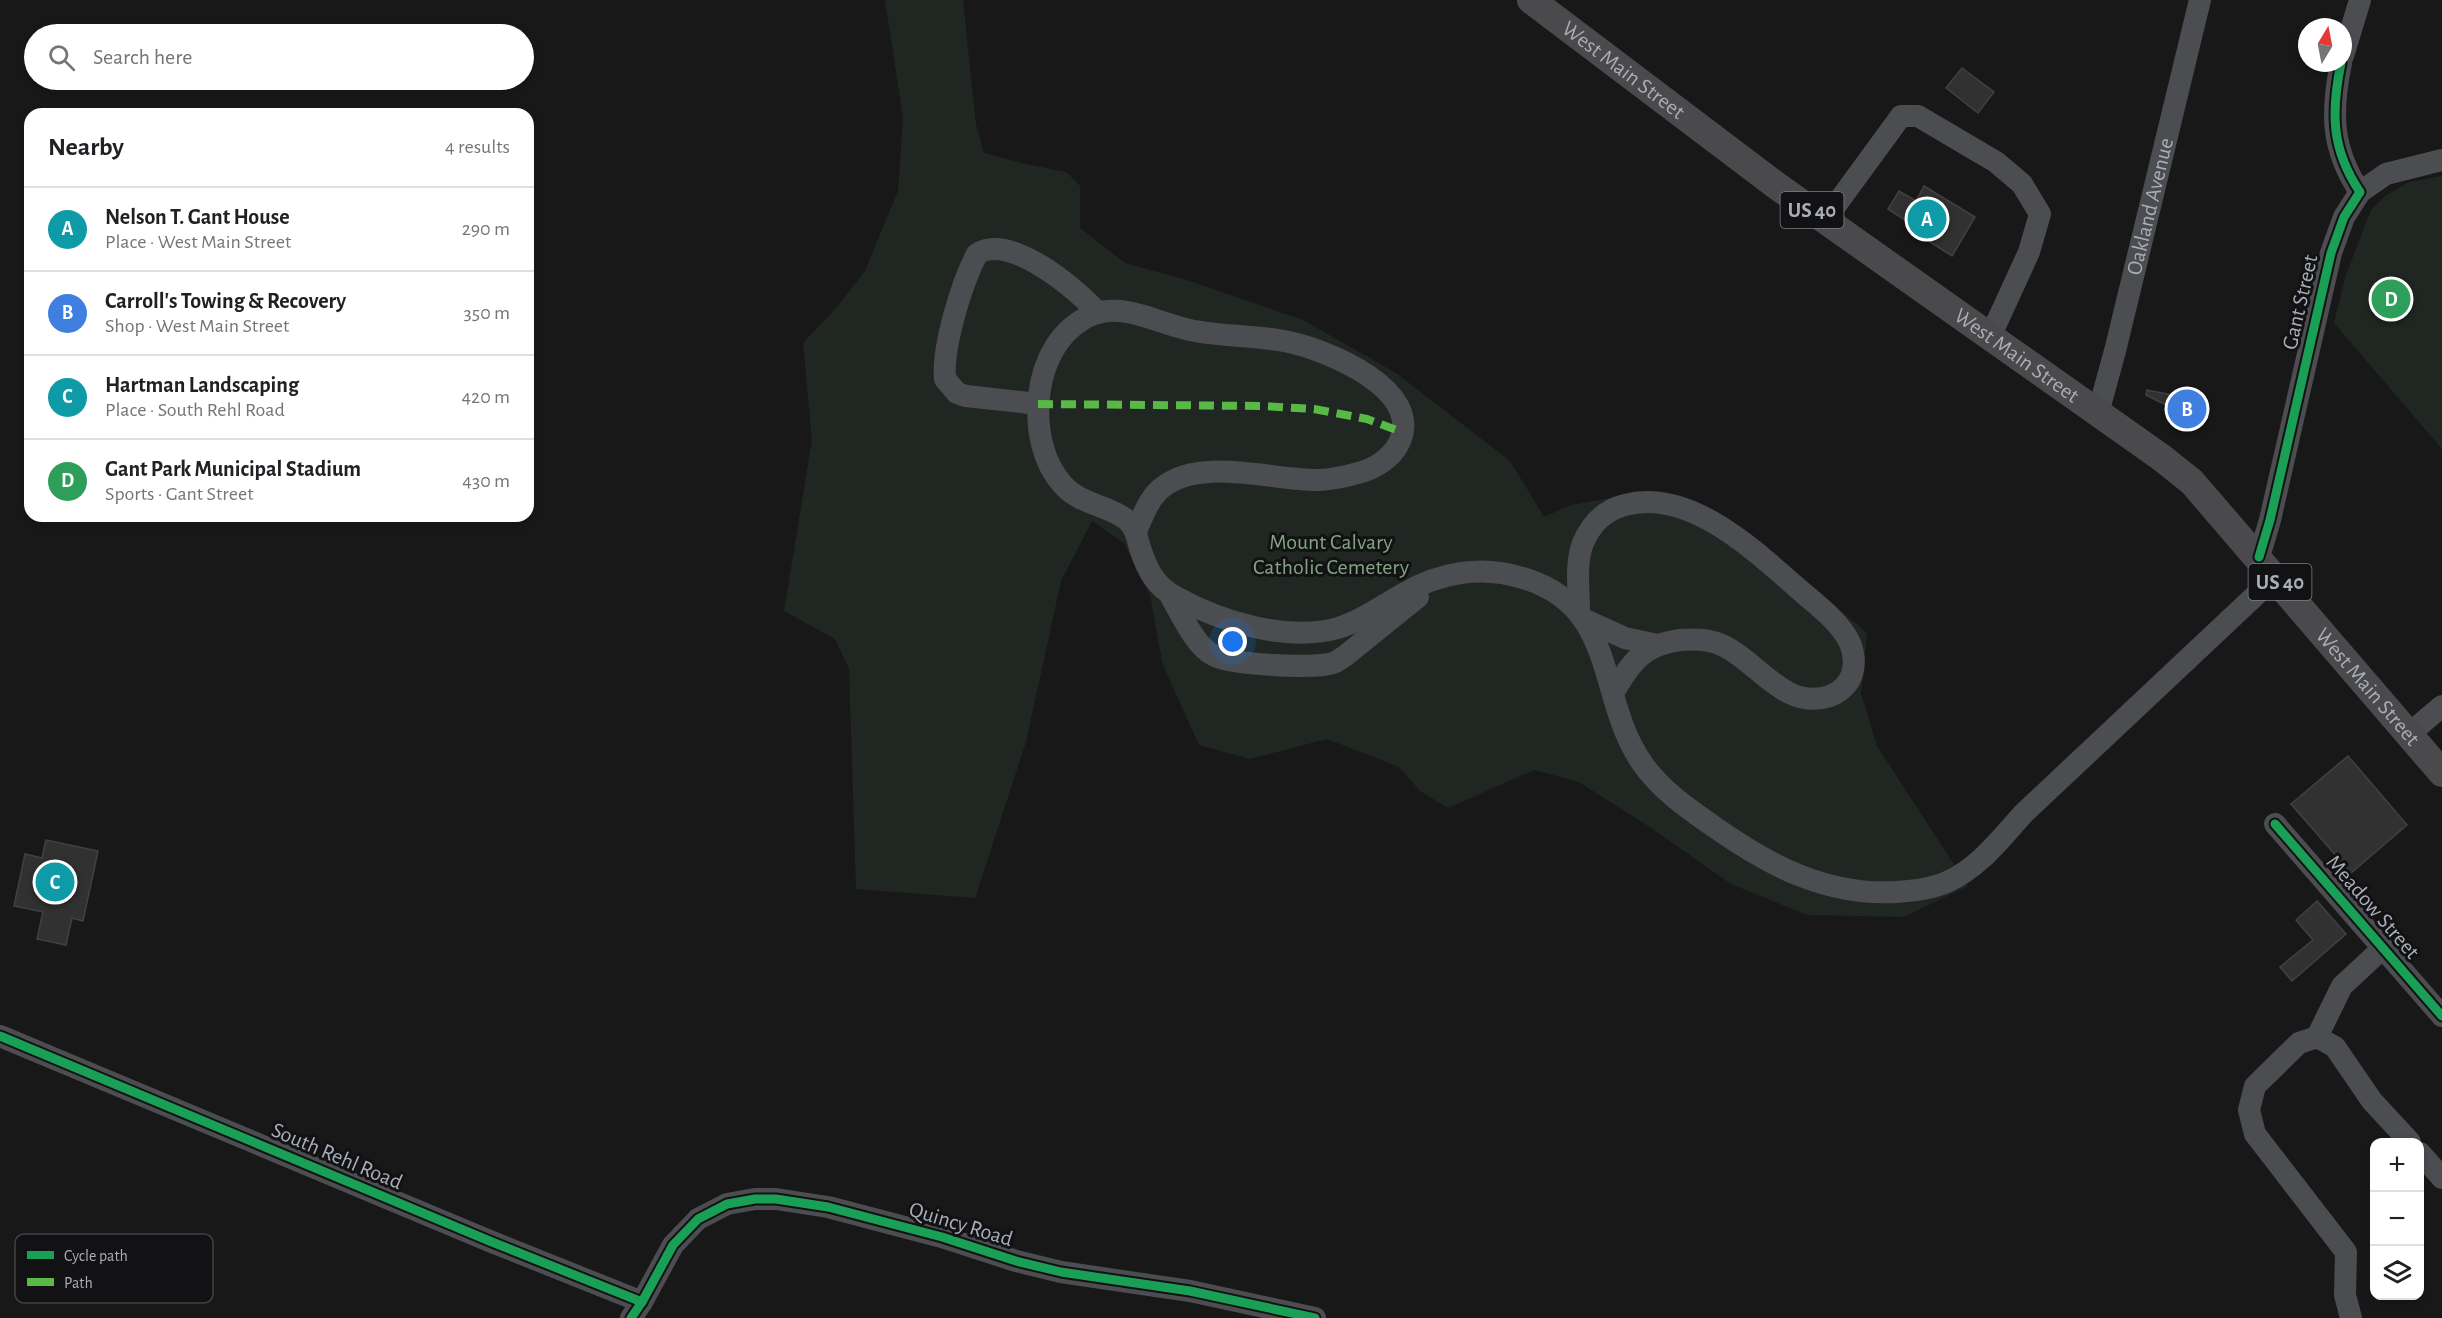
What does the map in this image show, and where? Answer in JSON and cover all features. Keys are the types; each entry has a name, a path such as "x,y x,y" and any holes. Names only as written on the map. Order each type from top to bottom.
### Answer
{"main road":[{"name":"West Main Street","path":"1531,0 1777,186 2162,458 2192,482 2442,773"}],"street":[{"name":"Oakland Avenue","path":"2098,413 2118,340 2200,0"},
{"path":"2352,26 2360,0"},
{"path":"2340,72 2334,107 2337,143 2347,172 2360,192 2386,174 2442,160"},
{"path":"1825,220 1901,116 1918,116 1996,162 2022,184 2040,214 2029,252 1990,337"},
{"name":"Gant Street","path":"2267,567 2270,520 2331,253 2344,217 2360,192"},
{"path":"1038,404 966,396 957,393 945,379 945,360 953,323 977,254 998,248 1026,259 1068,285 1085,298 1098,313"},
{"path":"1136,531 1146,509 1163,486 1190,473 1230,472 1318,480 1351,475 1383,462 1399,444 1403,423 1393,397 1382,386 1348,365 1306,346 1272,339 1184,330 1122,311 1098,313 1075,326 1061,338 1050,354 1040,384 1038,404 1037,423 1044,452 1060,482 1082,500 1126,520 1136,531 1143,557 1152,577 1170,595 1200,644 1212,655 1244,662 1317,666 1333,663 1446,576"},
{"path":"1613,693 1636,659 1645,651 1657,645 1688,639 1712,641 1737,654 1786,692 1812,699 1830,696 1842,688 1852,674 1854,663 1850,644 1843,632 1771,565 1740,540 1712,522 1669,504 1649,502 1629,504 1615,507 1596,522 1583,544 1580,558 1582,615 1597,644 1613,693 1624,726 1642,763 1672,795 1736,842 1773,865 1809,881 1829,886 1865,892 1918,890 1941,885 1964,874 2267,567"},
{"path":"1170,595 1218,616 1250,625 1281,631 1308,632 1342,627 1408,590 1464,571 1482,570 1508,573 1530,579 1547,588 1582,615 1625,638 1657,645"},
{"path":"2409,734 2442,706"},
{"name":"Meadow Street","path":"2275,824 2442,1016"},
{"path":"2317,1038 2342,986 2383,948"},
{"name":"South Rehl Road","path":"0,1036 492,1242 637,1310"},
{"path":"2351,1318 2345,1295 2346,1252 2255,1134 2249,1110 2255,1086 2299,1043 2317,1038 2335,1047 2372,1101 2405,1138"},
{"path":"2424,1158 2442,1178"},
{"name":"Quincy Road","path":"637,1310 673,1245 698,1219 727,1204 755,1199 776,1199 828,1207 942,1237 1016,1262 1190,1291 1315,1318"}],"green space":[{"name":"Mount Calvary Catholic Cemetery","path":"885,0 963,0 976,124 984,153 1066,172 1080,186 1080,228 1125,263 1184,279 1303,320 1396,373 1510,461 1544,517 1571,505 1651,491 1701,504 1752,535 1867,633 1861,693 1877,746 1968,886 1904,917 1807,915 1731,884 1651,828 1579,782 1534,770 1448,808 1420,791 1399,767 1327,739 1250,759 1199,745 1163,665 1150,595 1124,543 1092,521 1061,581 1026,742 975,898 856,889 849,669 835,639 784,611 812,440 803,343 836,308 865,271 898,191 903,117"},
{"path":"2442,176 2442,449 2334,323 2346,275 2371,210 2385,196 2409,182"}],"building":[{"path":"1962,68 1994,92 1978,113 1946,88"},
{"path":"1924,186 1975,217 1952,256 1905,226 1908,222 1888,209 1899,191 1916,201"},
{"path":"2147,390 2199,400 2198,421 2146,395"},
{"path":"2348,756 2407,825 2351,873 2291,804"},
{"path":"46,840 98,851 83,921 72,918 66,945 37,939 43,912 14,906 25,854 42,858"},
{"path":"2317,901 2346,934 2292,981 2280,967 2313,940 2296,920"}],"marked path":[{"path":"1038,404 1263,406 1314,409 1367,419 1402,432"}],"cycle path":[{"path":"2259,557 2270,520 2331,253 2344,217 2360,192 2343,161 2336,130 2335,114 2340,72"},
{"path":"2275,824 2442,1016"},
{"path":"0,1036 492,1242 642,1302 631,1318"},
{"path":"642,1302 673,1245 698,1219 727,1204 755,1199 776,1199 828,1207 1061,1272 1190,1291 1315,1318"}],"place":[{"name":"Nelson T. Gant House","path":"1927,219"},
{"name":"Gant Park Municipal Stadium","path":"2391,299"},
{"name":"Carroll's Towing & Recovery","path":"2187,409"},
{"name":"Hartman Landscaping","path":"55,882"}]}
